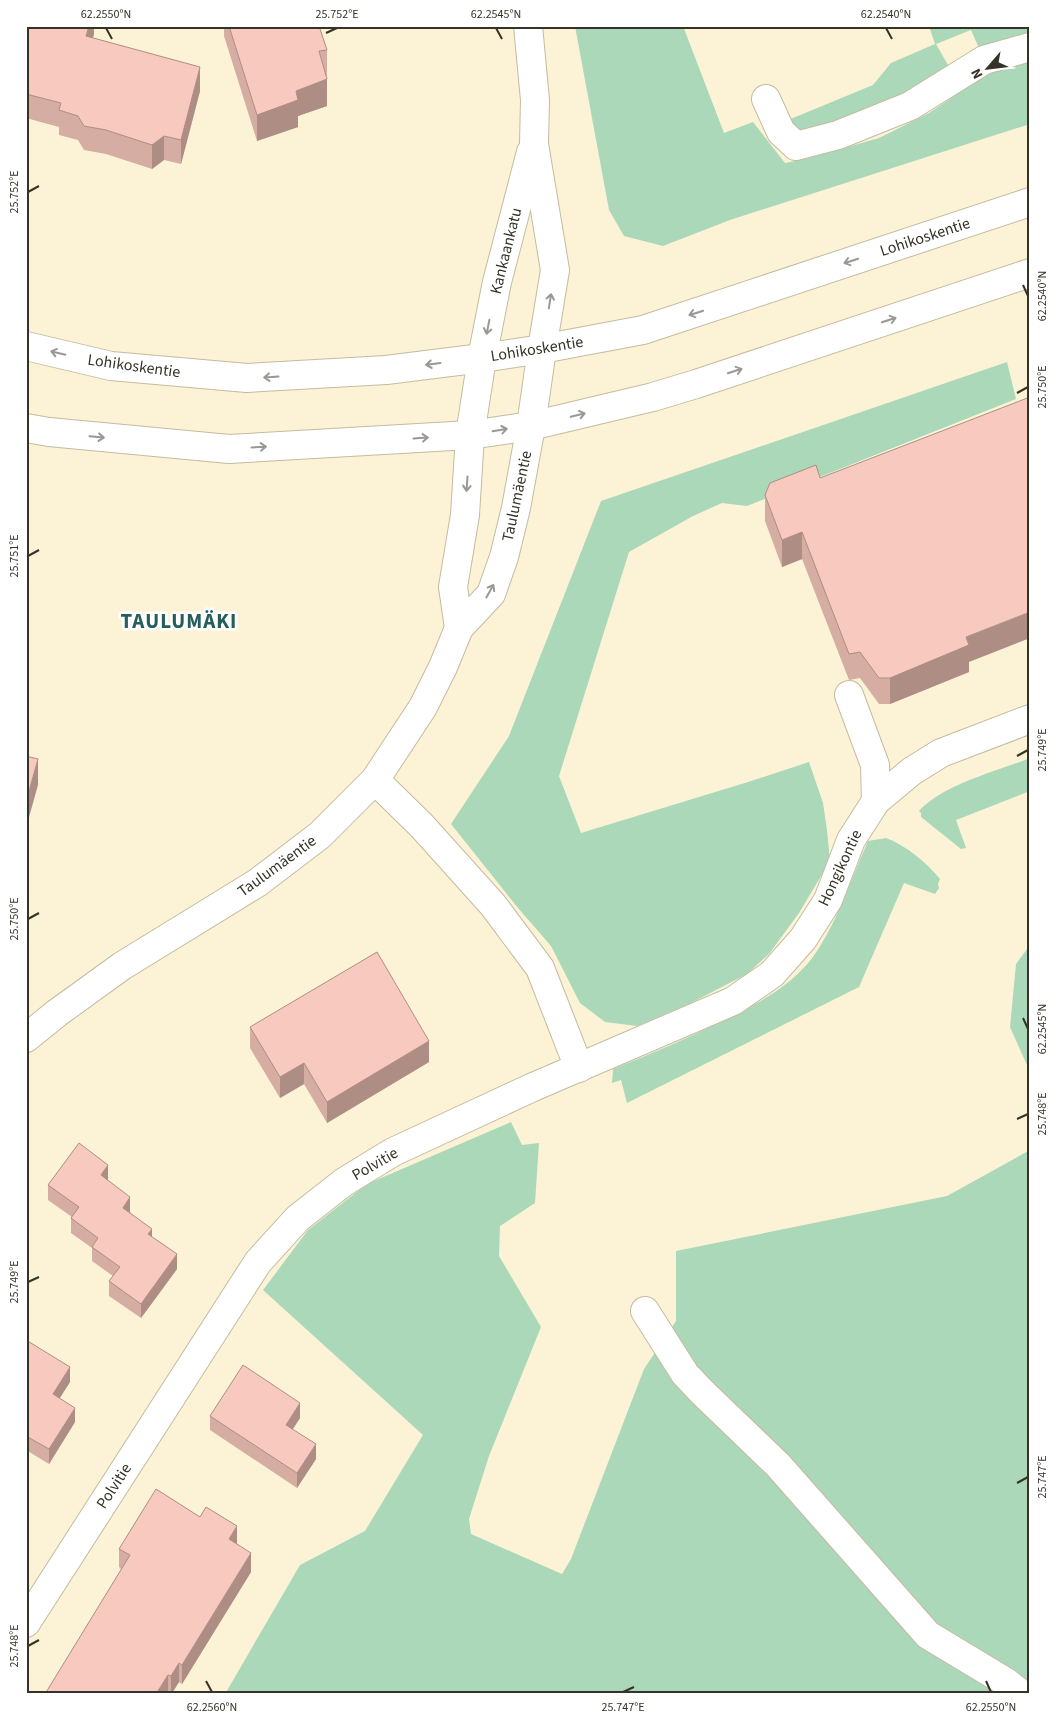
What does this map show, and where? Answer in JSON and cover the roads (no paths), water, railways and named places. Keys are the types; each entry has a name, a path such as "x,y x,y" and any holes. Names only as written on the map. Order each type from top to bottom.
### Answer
{"main road":[{"name":"Kankaankatu","path":"528,26 535,100 534,144 555,270 542,349"},
{"path":"766,99 781,132 796,146 838,135 910,106 984,60 1030,47"},
{"name":"Kankaankatu","path":"482,358 496,282 534,144"},
{"name":"Lohikoskentie","path":"26,346 111,366 247,378 386,370 482,358 643,330 1030,202"},
{"path":"26,428 49,432 229,449 470,435 531,426 653,397 696,384 1030,273"},
{"name":"Taulumäentie","path":"26,1038 122,966 265,877 320,835 376,780 423,708 459,628 491,594 504,556 516,508 531,426 542,349"},
{"path":"459,628 452,586 465,515 470,435 482,358"},
{"path":"849,695 876,765 876,800"},
{"name":"Hongikontie","path":"578,1068 733,1001 772,974 803,940 828,900 851,840 876,800 912,771 941,753 1030,719"},
{"path":"376,780 422,826 488,899 540,968 578,1068"},
{"name":"Polvitie","path":"26,1623 258,1262 298,1218 344,1182 393,1152 578,1068"},
{"path":"645,1311 685,1374 778,1465 928,1635 1006,1682 1021,1694"}],"district":[{"name":"TAULUMÄKI","path":"179,621"}]}
